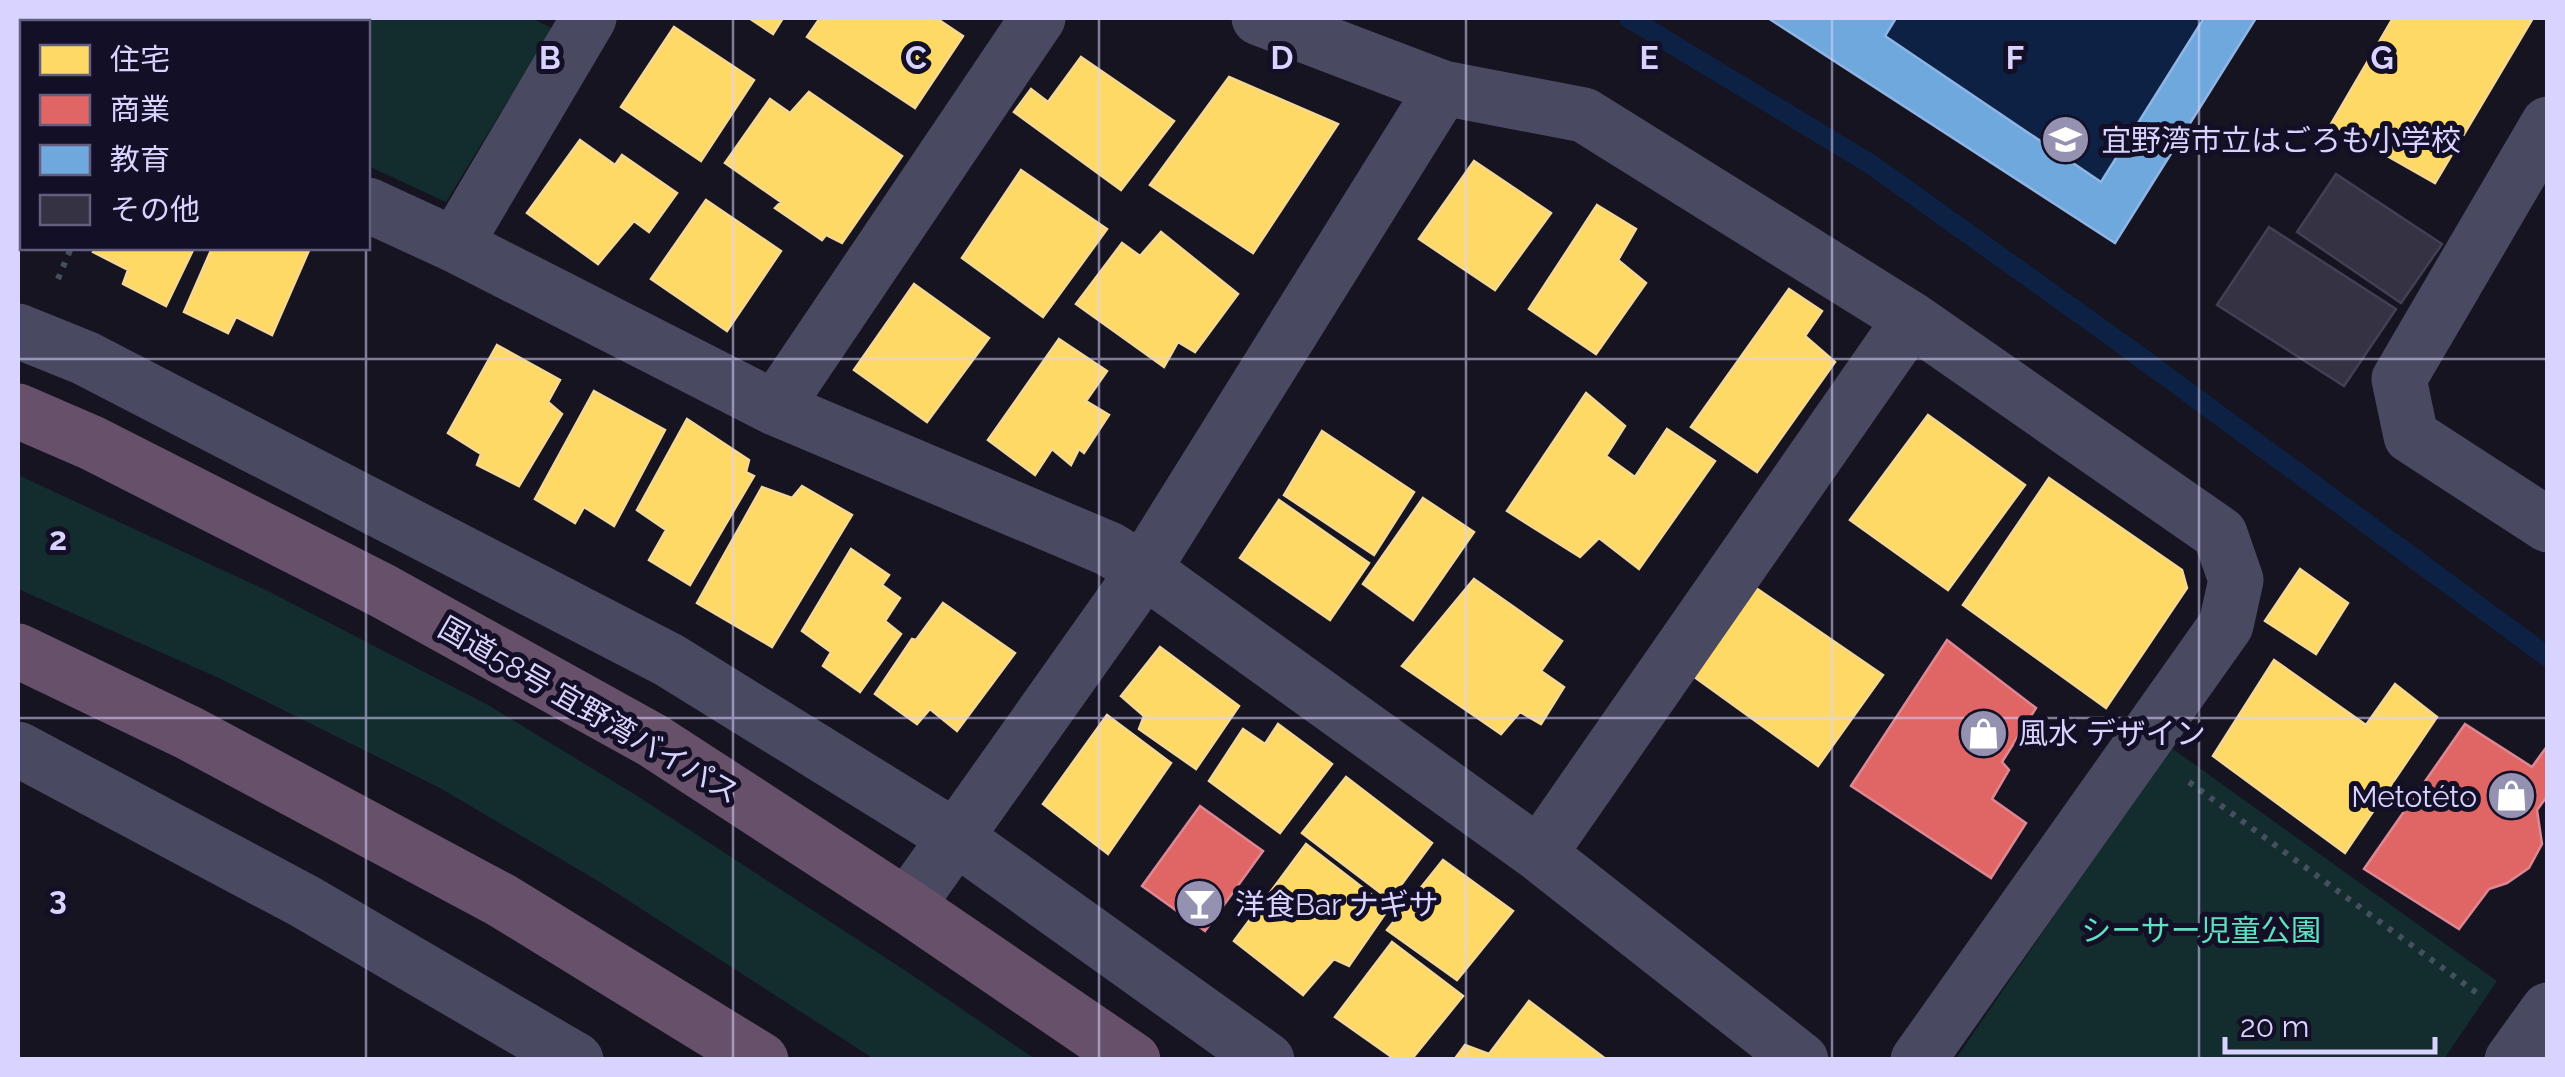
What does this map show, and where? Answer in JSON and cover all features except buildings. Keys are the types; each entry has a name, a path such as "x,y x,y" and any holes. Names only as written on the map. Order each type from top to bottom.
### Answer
{"highway":[{"name":"国道58号 宜野湾バイパス","path":"18,411 92,442 383,592 618,721 907,906 1132,1060"},
{"path":"18,651 189,733 501,900 761,1060"}],"street":[{"path":"455,245 589,18"},
{"path":"775,408 1038,18"},
{"path":"1259,18 1443,88 1584,115 1911,319 2220,534 2236,580 2226,625 1918,1060"},
{"path":"907,906 1144,570 1443,88"},
{"path":"2548,124 2399,379 2411,436 2548,525"},
{"path":"370,206 775,408 1077,535 1144,570 1539,854 1802,1060"},
{"path":"1539,854 1911,319"},
{"path":"18,331 85,358 669,660 955,837 1266,1060"},
{"path":"18,750 304,901 576,1060"}],"path":[{"path":"57,282 71,250"},
{"path":"2140,746 2530,1034"}],"green space":[{"path":"531,18 552,28 446,202 370,167 370,20 245,20"},
{"path":"18,475 270,592 488,705 639,797 1035,1059 874,1059 598,881 440,788 221,679 18,589"},
{"name":"シーサー児童公園","path":"2170,747 2497,981 2444,1059 1955,1060"}],"water":[{"path":"1896,18 2204,18 2101,182 1885,36"}],"waterway":[{"path":"1629,18 1872,165 2548,657"}],"place":[{"name":"宜野湾市立はごろも小学校","path":"2066,140"},
{"name":"風水 デザイン","path":"1983,733"},
{"name":"Metotéto","path":"2512,796"},
{"name":"洋食Bar ナギサ","path":"1200,904"}]}
